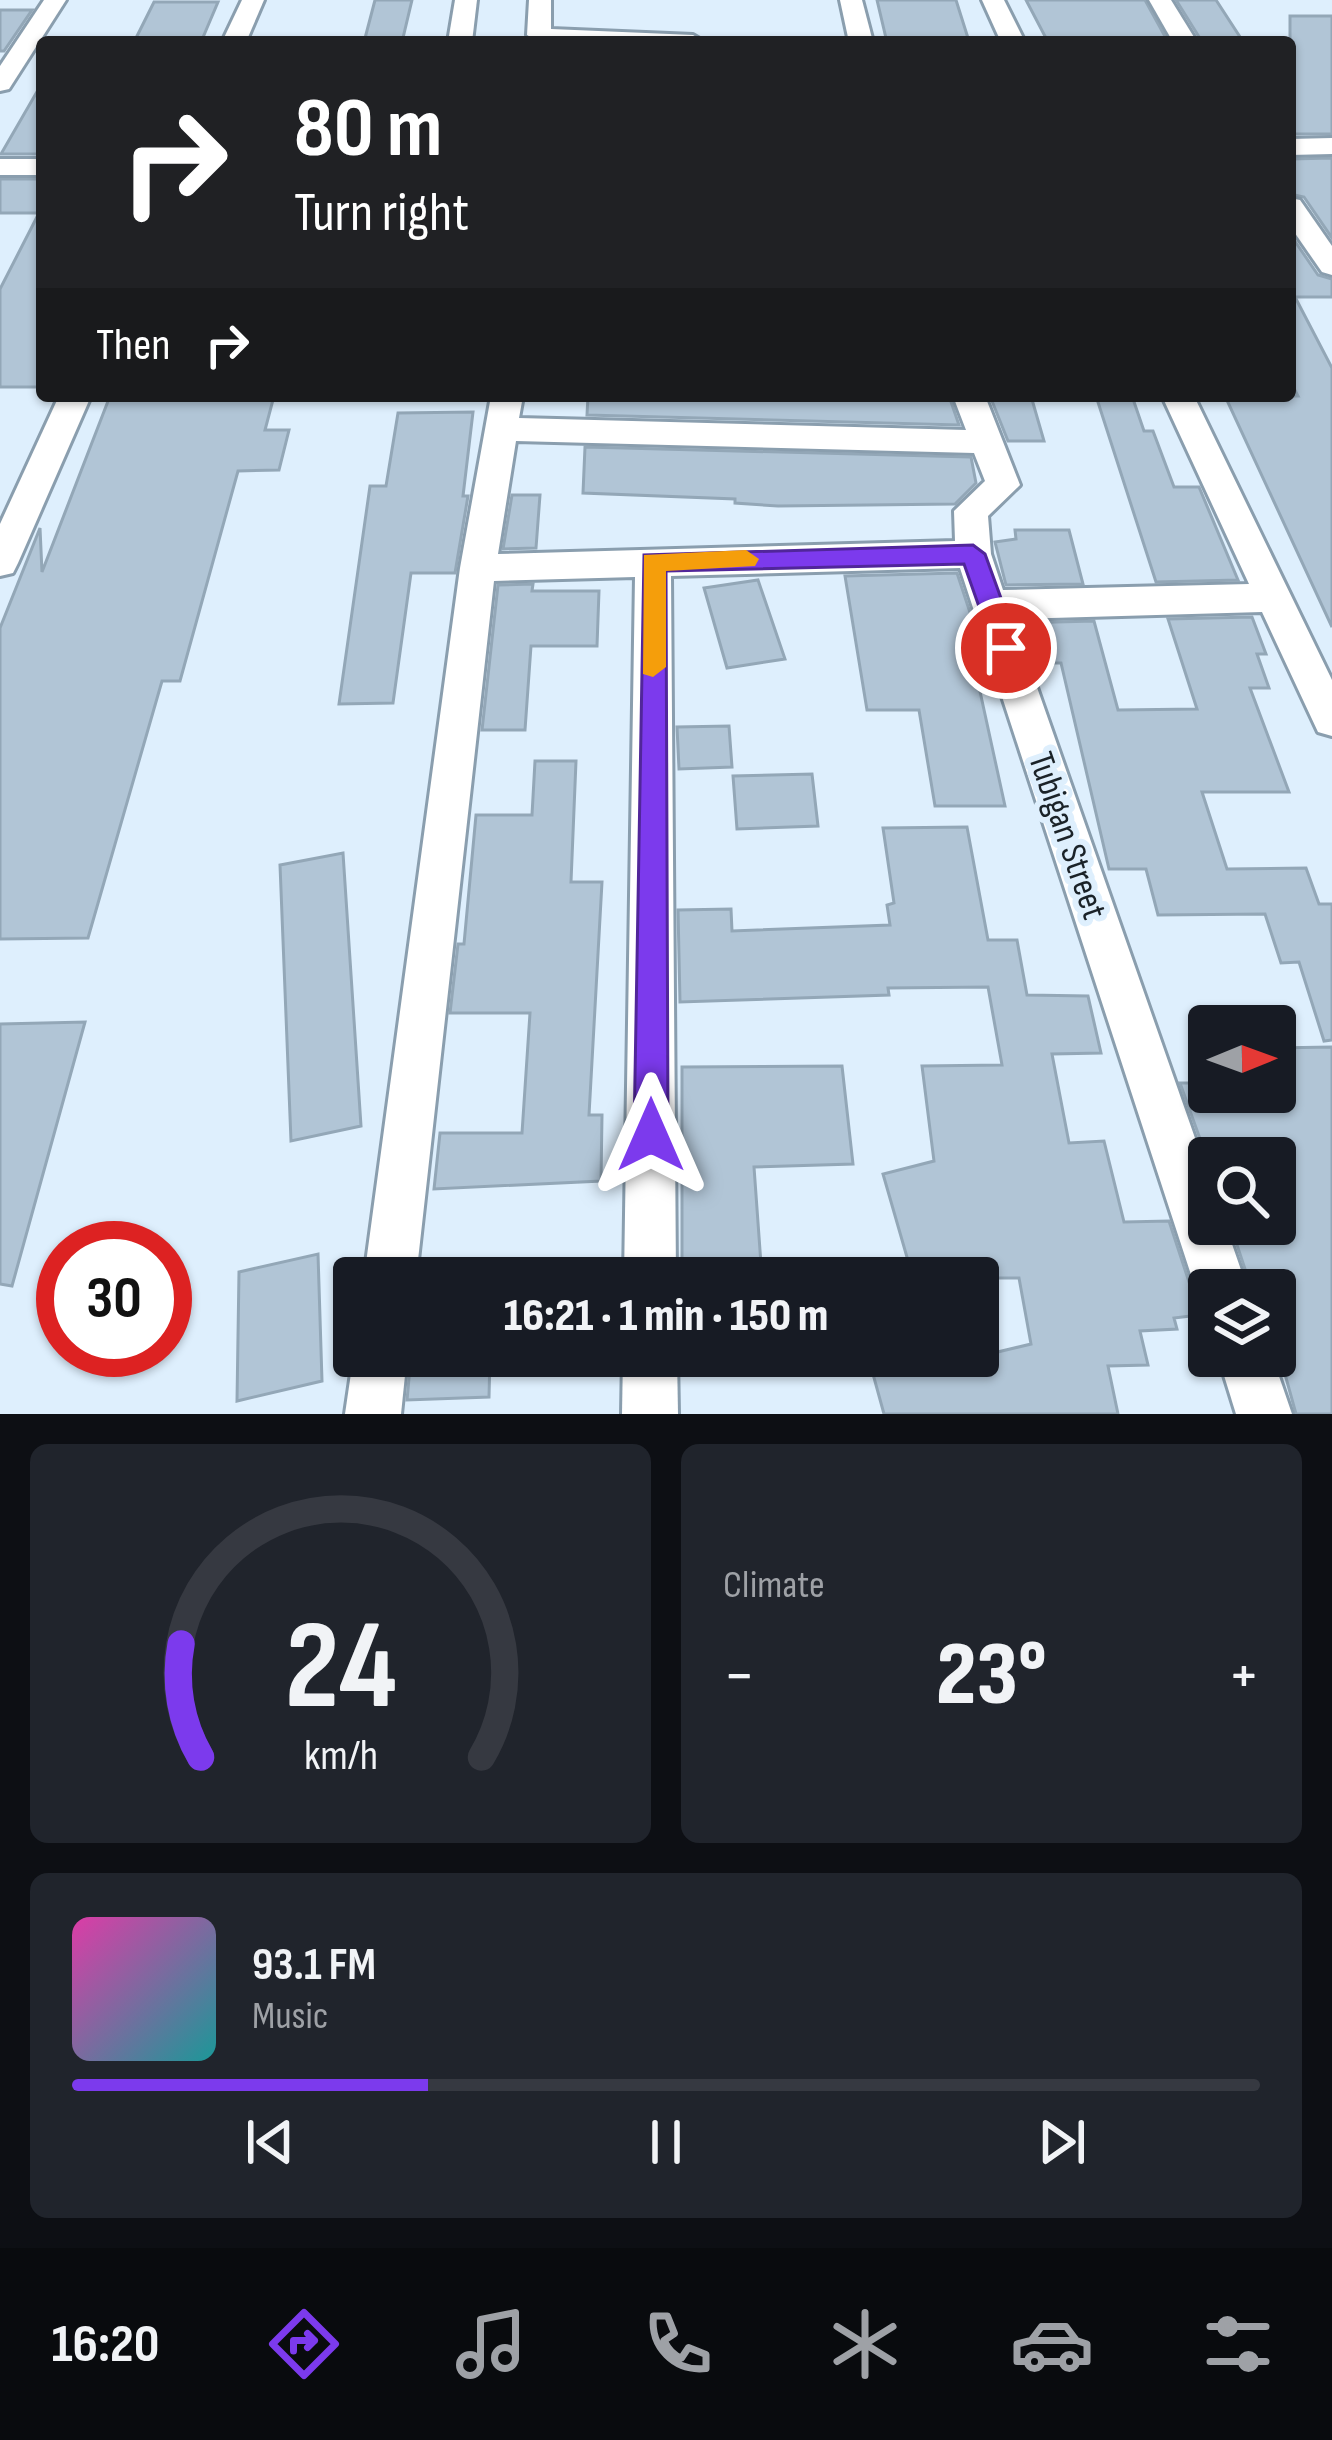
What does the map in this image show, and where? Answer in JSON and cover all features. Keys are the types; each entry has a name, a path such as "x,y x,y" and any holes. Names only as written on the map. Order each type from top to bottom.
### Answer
{"street":[{"path":"0,84 56,0"},
{"path":"237,36 253,0"},
{"path":"461,36 466,0"},
{"path":"539,36 540,0"},
{"path":"851,0 860,36"},
{"path":"993,0 1009,36"},
{"path":"1160,0 1181,36"},
{"path":"1296,148 1332,146"},
{"path":"0,166 36,167"},
{"path":"1296,214 1330,261"},
{"path":"4,544 72,402"},
{"path":"478,568 973,554 971,512 1003,485 971,402"},
{"path":"1181,402 1332,720"},
{"path":"393,1257 478,568 506,412 983,442"},
{"name":"Tubigan Street","path":"973,554 1215,1269"},
{"path":"650,1257 653,562"},
{"path":"991,605 1271,598"},
{"path":"373,1414 377,1377"},
{"path":"650,1377 650,1414"},
{"path":"1252,1377 1264,1414"}],"building":[{"path":"375,0 412,0 403,36 366,36"},
{"path":"877,0 956,0 967,36 886,36"},
{"path":"1026,0 1145,0 1165,36 1045,36"},
{"path":"1176,0 1216,0 1239,36 1198,36"},
{"path":"154,2 218,2 204,36 137,36"},
{"path":"0,10 32,10 4,51 0,51"},
{"path":"1290,16 1332,16 1332,134 1296,134 1296,36 1290,36"},
{"path":"36,93 36,154 1,154"},
{"path":"1332,158 1332,238 1304,197 1296,195 1296,159"},
{"path":"0,179 36,179 36,213 0,213"},
{"path":"36,219 36,387 0,387 0,289"},
{"path":"1296,243 1318,275 1332,279 1332,297 1296,297"},
{"path":"1296,299 1332,368 1332,627 1228,402 1296,402"},
{"path":"108,402 272,402 265,430 289,430 279,470 238,471 180,681 162,681 88,938 0,939 0,628 40,528 42,572"},
{"path":"588,402 951,402 959,425 587,415"},
{"path":"992,402 1033,402 1044,441 1008,441"},
{"path":"1098,402 1134,402 1144,431 1153,431 1174,487 1199,487 1238,580 1156,582"},
{"path":"473,412 463,496 468,496 455,573 411,573 393,703 339,704 370,486 386,486 398,413"},
{"path":"585,447 971,457 976,483 955,504 778,506 735,503 735,499 583,493"},
{"path":"512,495 540,495 536,548 503,549"},
{"path":"1015,530 1069,530 1083,584 1006,585 995,542 1016,539"},
{"path":"957,573 987,664 974,664 1005,806 935,806 919,710 867,710 845,576"},
{"path":"758,580 785,659 727,668 704,588"},
{"path":"533,584 532,591 599,591 597,646 531,646 525,730 482,730 498,585"},
{"path":"1252,617 1266,654 1257,654 1269,688 1250,688 1289,792 1202,792 1227,869 1306,868 1319,904 1332,904 1332,1040 1324,1041 1299,962 1281,963 1265,914 1158,915 1146,869 1109,869 1061,663 1033,663 1019,623 1094,621 1118,710 1197,709 1168,619"},
{"path":"729,726 732,767 679,769 677,727"},
{"path":"535,761 576,761 571,882 602,882 589,1115 602,1115 601,1181 434,1189 440,1133 522,1133 530,1013 450,1013 458,944 464,944 476,815 532,815"},
{"path":"812,774 818,826 737,829 733,776"},
{"path":"967,827 988,940 1017,940 1027,995 1088,996 1101,1053 1052,1054 1069,1143 1104,1141 1124,1222 1169,1221 1188,1279 1188,1316 1174,1318 1177,1329 1140,1331 1148,1365 1108,1366 1118,1414 884,1414 874,1377 999,1377 999,1352 1031,1344 1019,1278 999,1278 999,1257 907,1257 883,1174 934,1161 922,1066 1002,1065 988,987 888,988 889,995 680,1002 678,910 731,909 732,931 890,925 887,905 894,903 883,828"},
{"path":"343,853 361,1126 291,1141 280,865"},
{"path":"85,1022 12,1286 0,1284 0,1024"},
{"path":"1332,1047 1332,1414 1296,1414 1286,1377 1296,1377 1296,1269 1245,1269 1237,1245 1296,1245 1296,1137 1199,1137 1191,1113 1296,1113 1296,1048"},
{"path":"842,1066 853,1164 754,1167 760,1257 682,1257 682,1067"},
{"path":"318,1254 322,1381 237,1401 239,1272"},
{"path":"409,1377 489,1377 489,1397 407,1400"}],"slow traffic":[{"path":"653,667 653,562 746,559"}],"route":[{"path":"651,1135 653,562 973,554 1006,648"}]}
